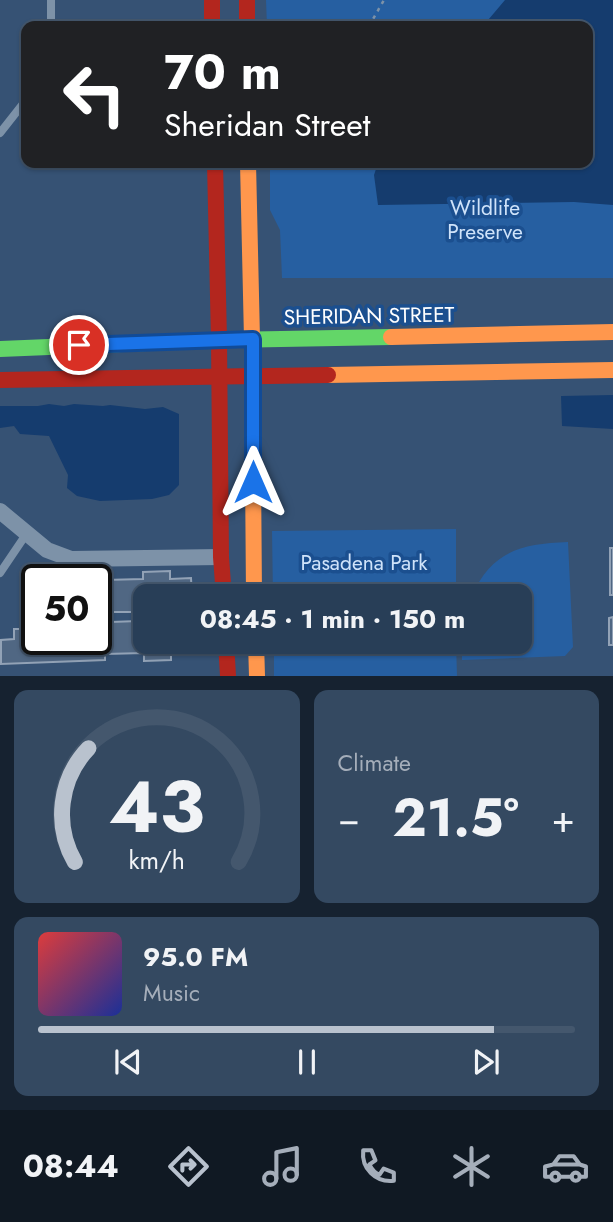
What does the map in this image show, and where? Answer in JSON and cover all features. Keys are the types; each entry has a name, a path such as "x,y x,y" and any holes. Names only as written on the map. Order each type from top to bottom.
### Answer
{"main road":[{"path":"212,0 212,21"},
{"path":"247,0 247,21"},
{"path":"215,168 223,584"},
{"path":"248,168 253,339 254,584"},
{"name":"SHERIDAN STREET","path":"0,349 253,339 613,332"},
{"path":"0,380 613,370"},
{"path":"227,654 228,676"},
{"path":"256,654 257,676"}],"street":[{"path":"0,511 47,550 71,559 221,557"}],"lane":[{"path":"51,0 51,21"},
{"path":"0,133 21,106"},
{"path":"2,567 27,533"}],"path":[{"path":"372,21 384,0"}],"green space":[{"name":"Wildlife Preserve","path":"266,0 613,0 613,278 282,278 280,230 270,210 270,168 593,168 593,21 267,21"},
{"name":"Pasadena Park","path":"456,529 456,584 273,584 272,531"},
{"path":"568,542 573,647 565,656 462,660 462,654 532,654 532,584 478,584 498,560 509,553 536,545"},
{"path":"274,654 456,654 457,676 274,676"}],"shaded area":[{"path":"505,0 613,0 613,205 574,202 378,205 374,175 376,168 593,168 593,21 487,21"},
{"path":"613,395 613,429 562,426 561,396"},
{"path":"110,405 145,409 163,407 179,414 179,485 169,495 152,499 100,501 77,496 67,488 68,475 49,436 20,434 14,426 0,428 0,406"}],"building":[{"path":"610,548 613,548 613,595 610,595"},
{"path":"170,571 170,579 191,578 191,584 133,584 133,612 112,612 112,580 143,579 143,572"},
{"path":"613,617 613,645 609,645 609,618"},
{"path":"133,621 133,653 112,654 112,622"},
{"path":"14,629 21,629 21,655 105,655 105,660 1,664 1,640 14,639"},
{"path":"144,654 171,654 171,660 144,661"}],"traffic: fast":[{"path":"0,349 219,340 391,337"}],"traffic: slow":[{"path":"248,168 254,584"},
{"path":"391,337 613,332"},
{"path":"328,375 613,370"},
{"path":"256,654 257,676"}],"traffic: jam":[{"path":"212,0 212,21"},
{"path":"247,0 247,21"},
{"path":"215,168 223,584"},
{"path":"0,380 328,375"},
{"path":"227,654 228,676"}],"route":[{"path":"79,345 253,339 253,482"}]}
